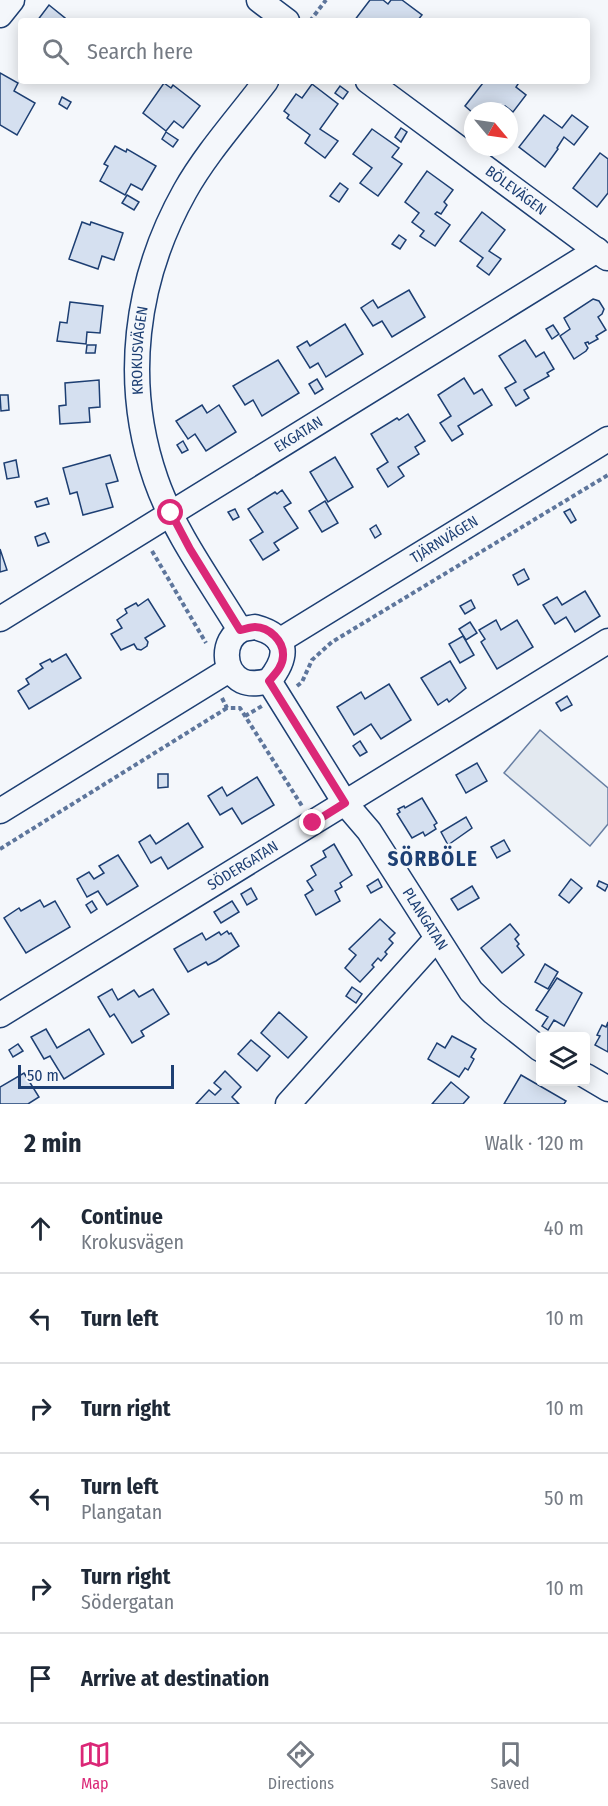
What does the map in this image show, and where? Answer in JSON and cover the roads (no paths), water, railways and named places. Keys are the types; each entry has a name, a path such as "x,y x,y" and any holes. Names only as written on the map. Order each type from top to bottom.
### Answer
{"street":[{"path":"0,15 12,0"},
{"path":"259,0 283,18"},
{"name":"KROKUSVÄGEN","path":"240,630 190,549 156,480 141,424 137,395 138,349 141,315 149,273 160,242 186,190 264,84"},
{"name":"BÖLEVÄGEN","path":"372,84 602,254"},
{"name":"EKGATAN","path":"0,619 171,513 602,254"},
{"name":"TJÄRNVÄGEN","path":"279,641 608,439"},
{"path":"255,627 269,631 279,641 283,656 274,689 240,680 230,670 226,655 230,641 240,630 255,627"},
{"name":"SÖDERGATAN","path":"0,1015 608,641"},
{"path":"0,811 230,670"},
{"name":"PLANGATAN","path":"274,689 345,803 369,831 471,991 493,1012 536,1046"},
{"path":"288,1104 437,938"},
{"path":"590,1079 608,1089"}],"district":[{"name":"SÖRBÖLE","path":"433,859"}]}
